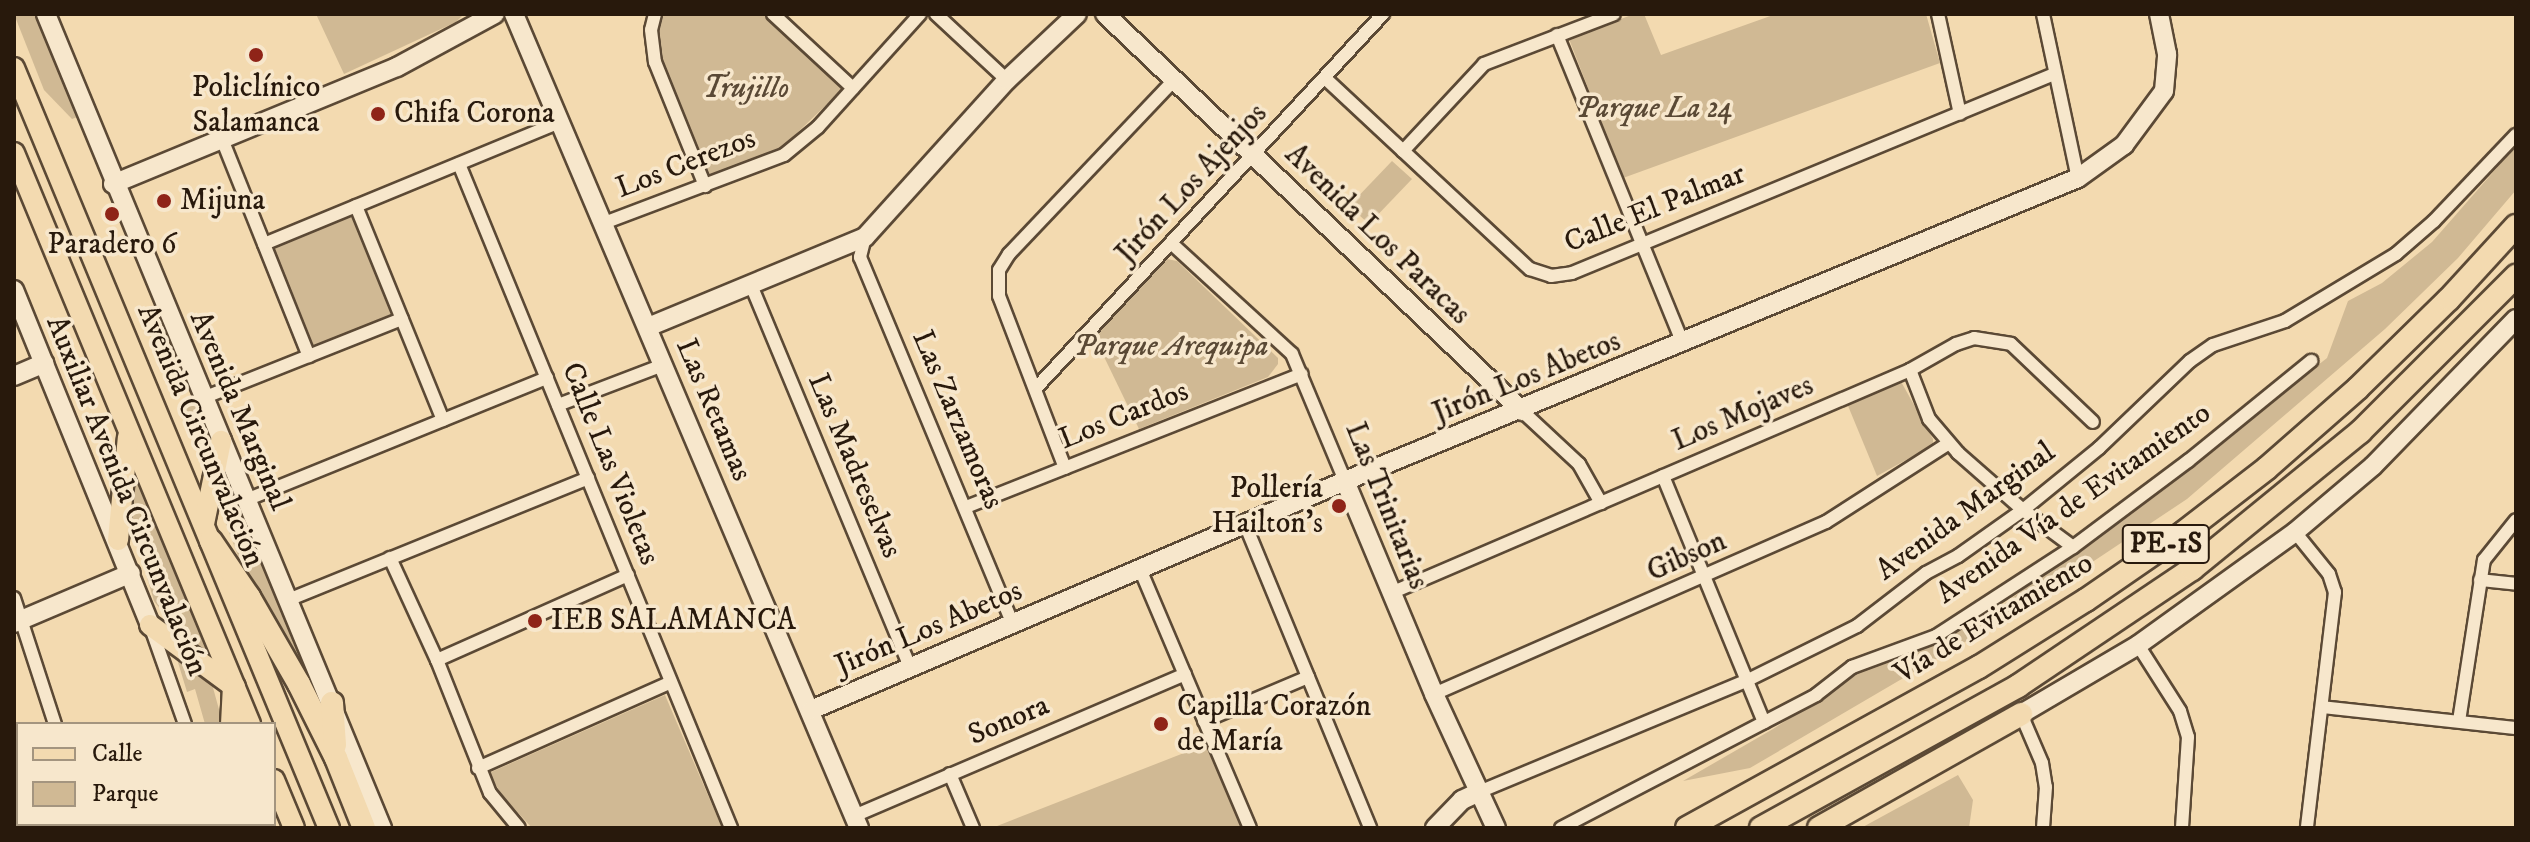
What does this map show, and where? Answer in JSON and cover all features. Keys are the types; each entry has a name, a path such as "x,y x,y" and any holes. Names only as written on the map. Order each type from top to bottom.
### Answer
{"highway":[{"name":"Vía de Evitamiento","path":"1687,828 1992,659 2183,533 2267,468 2358,388 2516,226"},
{"name":"PE-1S","path":"1761,828 2018,686 2192,569 2360,432 2516,276"},
{"path":"208,532 276,643 336,758 364,828"},
{"path":"232,722 234,687"},
{"path":"332,703 336,758"},
{"path":"1819,828 2021,714"}],"main road":[{"name":"Avenida Circunvalación","path":"14,68 329,828"},
{"path":"14,153 249,722"},
{"path":"118,540 128,433"},
{"path":"208,532 221,441"},
{"path":"150,625 234,687"},
{"path":"276,785 294,828"}],"street":[{"name":"Avenida Marginal","path":"46,14 113,184 382,828"},
{"path":"113,184 397,67 495,14"},
{"name":"Las Retamas","path":"514,14 857,822"},
{"path":"655,14 651,30 655,62 705,186"},
{"path":"773,14 853,88"},
{"name":"Los Cerezos","path":"604,223 784,155 818,127 920,14"},
{"path":"936,14 1007,80"},
{"path":"648,327 865,237 1007,80 1077,14"},
{"name":"Avenida Los Paracas","path":"1105,14 1579,464 1601,503"},
{"name":"Jirón Los Ajenjos","path":"1037,387 1326,79 1383,14"},
{"path":"1938,14 1960,114"},
{"path":"2043,14 2078,178"},
{"name":"Jirón Los Abetos","path":"811,710 1345,481 1522,411 2078,178 2124,145 2164,91 2167,54 2159,14"},
{"path":"1403,151 1484,64 1608,15"},
{"path":"1557,35 1683,344"},
{"name":"Calle El Palmar","path":"1326,79 1530,269 1551,276 1572,273 2054,74"},
{"path":"1065,468 1037,387 999,296 999,270 1009,254 1174,80"},
{"path":"264,244 560,122"},
{"name":"Avenida Marginal","path":"1435,828 1462,800 1748,680 1857,626 1902,590 2023,510 2099,448 2190,361 2213,345 2285,321 2396,254 2434,221 2516,135"},
{"path":"222,139 309,356"},
{"name":"Calle Las Violetas","path":"459,164 731,828"},
{"path":"356,206 443,420"},
{"name":"Las Zarzamoras","path":"865,237 860,257 1012,623"},
{"name":"Las Trinitarias","path":"1171,243 1292,354 1434,694 1496,828"},
{"name":"Las Madreselvas","path":"751,285 910,667"},
{"name":"Auxiliar Avenida Circunvalación","path":"14,290 118,540 184,722"},
{"path":"203,398 402,319"},
{"path":"2043,828 2046,787 2042,763 2021,714 2138,645 2295,532 2373,466 2513,329"},
{"name":"Los Mojaves","path":"1391,593 1910,370 1956,344 1974,338 2011,344 2093,422"},
{"name":"Avenida Vía de Evitamiento","path":"1561,828 1816,695 1852,667 1936,636 2073,547 2188,461 2311,361"},
{"path":"14,376 44,363"},
{"path":"558,405 663,365"},
{"path":"1910,370 1929,419 1949,443 2023,510 2073,547"},
{"name":"Los Cardos","path":"966,507 1302,374"},
{"path":"246,500 547,378"},
{"name":"Gibson","path":"1434,694 1707,577 1826,522 1949,443"},
{"path":"1663,476 1764,722"},
{"path":"288,600 588,478"},
{"path":"2459,721 2480,580 2487,553 2516,520"},
{"path":"1245,524 1370,828"},
{"path":"2295,532 2324,566 2334,586 2307,828"},
{"path":"390,558 437,660 478,768 490,793 519,828"},
{"path":"1140,569 1250,828"},
{"path":"18,621 131,573"},
{"path":"437,660 628,575"},
{"path":"2480,580 2516,584"},
{"path":"14,598 18,621 54,722"},
{"path":"2138,645 2180,711 2188,737 2182,828"},
{"name":"Sonora","path":"857,822 950,774 1185,674"},
{"path":"1204,721 1308,677"},
{"path":"478,768 671,682"},
{"path":"2322,707 2516,728"},
{"path":"950,774 973,828"}],"green space":[{"path":"14,14 41,14 83,115 72,119 44,90"},
{"path":"316,14 464,14 456,22 344,74"},
{"name":"Trujillo","path":"660,14 763,14 843,89 779,150 709,178 661,58 657,30"},
{"name":"Parque La 24","path":"1634,14 1644,14 1661,55 1776,14 1926,14 1940,63 1623,178 1569,39"},
{"path":"2516,146 2516,190 2458,258 2385,329 2187,499 2028,605 1750,768 1683,781 1773,729 1864,670 1897,660 2004,604 2165,485 2327,358 2348,301 2382,283 2432,242"},
{"path":"1392,161 1412,179 1369,224 1349,206"},
{"path":"353,212 397,318 311,352 268,245"},
{"name":"Parque Arequipa","path":"1167,259 1177,261 1278,358 1278,364 1268,377 1139,429 1093,334"},
{"path":"1899,378 1933,439 1933,445 1877,476 1846,401"},
{"path":"180,402 194,402 324,711 249,585"},
{"path":"134,472 213,662 176,630 154,601 131,524"},
{"path":"173,646 212,684 222,722 204,722 195,689 187,692"},
{"path":"665,695 722,828 532,828 501,794 489,773"},
{"path":"1207,744 1245,828 992,828"},
{"path":"1958,775 1973,800 1969,828 1861,828"}],"place":[{"name":"Policlínico Salamanca","path":"256,55"},
{"name":"Chifa Corona","path":"378,114"},
{"name":"Mijuna","path":"164,201"},
{"name":"Paradero 6","path":"112,214"},
{"name":"Pollería Hailton's","path":"1339,506"},
{"name":"IEB SALAMANCA","path":"535,621"},
{"name":"Capilla Corazón de María","path":"1161,724"}]}
